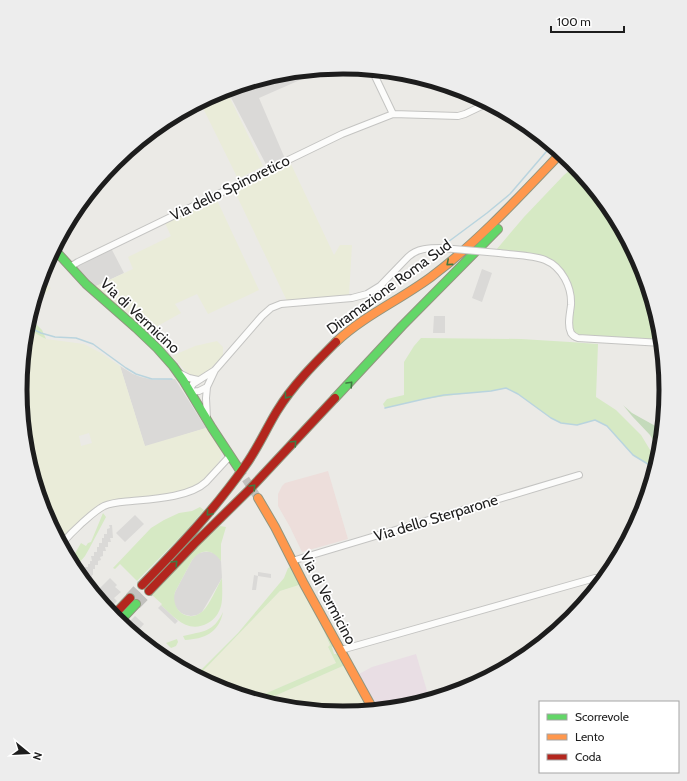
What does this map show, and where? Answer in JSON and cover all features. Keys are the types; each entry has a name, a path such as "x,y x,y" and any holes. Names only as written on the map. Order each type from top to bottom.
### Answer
{"main road":[{"name":"Diramazione Roma Sud","path":"142,585 198,526 221,499 252,457 281,405 296,384 312,366 356,325 416,288 443,268 489,228 557,157"},
{"name":"Diramazione Roma Sud","path":"149,591 249,490 402,326 561,162"},
{"name":"Via di Vermicino","path":"58,254 89,287 142,333 165,356 178,372 239,469"},
{"name":"Via di Vermicino","path":"258,498 371,705"},
{"path":"118,612 133,601 122,616"}],"street":[{"path":"375,76 393,114 458,116 481,106"},
{"name":"Via dello Spinoretico","path":"70,267 342,134 393,114"},
{"path":"207,420 207,387 215,370 262,316 274,307 288,303 352,298 367,294 380,286 413,253 424,249 442,248 499,253 542,259 558,269 565,278 570,291 571,300 570,329 575,338 656,343"},
{"path":"207,387 199,391 190,392 192,386 198,380 215,370"},
{"path":"178,372 198,380"},
{"path":"65,541 100,508 112,503 166,498 195,490 202,486 230,456"},
{"name":"Via dello Sterparone","path":"292,561 579,475"},
{"path":"341,650 595,578"}],"shaded area":[{"path":"308,76 259,98 286,161 269,170 230,95 282,80"},
{"path":"111,248 124,273 94,287 76,267 77,265"},
{"path":"482,269 492,273 482,302 472,298"},
{"path":"434,316 445,316 445,333 433,333"},
{"path":"120,366 141,377 154,380 175,379 206,428 145,447"},
{"path":"328,471 348,539 302,552 278,506 278,494 285,483"},
{"path":"135,515 144,524 125,542 116,533"},
{"path":"109,525 112,525 113,538 110,538 111,542 108,542 108,547 105,547 106,551 103,551 103,556 100,557 101,560 98,561 98,565 95,565 92,577 89,577 90,580 83,570 85,569 85,567 88,567 90,561 92,561 91,556 94,556 94,552 97,552 99,543 102,543 104,534 107,534 107,529 110,528"},
{"path":"199,553 214,553 219,557 221,561 222,578 202,612 197,615 186,615 177,609 173,598 192,560"},
{"path":"258,572 271,574 271,578 258,576"},
{"path":"254,575 258,576 256,590 252,590"},
{"path":"110,578 117,585 115,587 121,592 114,598 117,601 113,606 98,590"},
{"path":"161,605 178,621 175,624 158,608"},
{"path":"135,616 144,624 138,631 129,622"},
{"path":"416,654 428,695 405,701 376,705 359,674 372,667"}],"green space":[{"path":"229,96 263,166 238,179 203,108"},
{"path":"290,162 334,255 340,245 352,245 349,295 287,301 234,190"},
{"path":"570,170 595,198 618,232 636,269 643,289 656,340 581,336 574,333 572,321 572,289 570,283 547,258 541,255 496,250 524,217"},
{"path":"216,198 259,290 208,314 197,294 175,304 181,313 147,332 94,287 133,269 128,257 171,236 165,223"},
{"path":"46,284 51,288 42,297"},
{"path":"35,323 42,330 46,339 33,332"},
{"path":"33,332 46,339 84,344 120,366 145,446 206,428 222,451 220,460 205,482 187,490 148,497 110,501 100,504 64,537 51,512 33,452 27,390","holes":["89,433 92,443 81,446 79,436"]},
{"path":"421,338 521,339 598,344 596,397 616,410 641,435 653,455 651,466 633,455 607,426 595,420 577,425 561,423 551,418 518,394 506,388 424,399 385,408 383,404 387,399 404,395 404,362"},
{"path":"217,341 223,347 223,356 199,379 190,376 172,356 195,346"},
{"path":"623,405 632,413 657,427 655,444 650,435"},
{"path":"200,507 204,510 186,531 137,581 120,564 115,569 113,568 151,528 179,513 192,511"},
{"path":"103,513 106,517 85,556 78,564 74,556 81,543 86,546 91,542"},
{"path":"220,526 226,527 221,544 221,561 211,552 199,553 192,560 175,592 174,599 175,605 182,614 187,616 198,615 208,604 222,578 221,606 213,620 201,626 188,626 171,615 152,595 201,543"},
{"path":"293,567 302,584 280,591 201,673 199,672 238,633 284,578 288,568"},
{"path":"302,584 330,646 328,648 336,663 261,696 222,683 201,673 280,591"},
{"path":"305,589 335,645 332,647 334,654 340,654 345,665 270,698 261,696 336,663 328,647 330,645"},
{"path":"223,612 218,625 210,634 185,640 183,636 202,632 211,628"},
{"path":"177,639 178,642 176,646 171,648 166,643"},
{"path":"345,665 367,706 323,706 270,698"}],"waterway":[{"path":"448,242 510,194 548,150"},
{"path":"33,329 55,337 76,338 93,344 136,374 152,379 172,379"},
{"path":"385,408 444,395 491,391 506,388 518,394 551,418 561,423 577,425 595,420 607,426 633,455 651,466"}],"tunnel":[{"path":"239,469 258,498"},
{"path":"130,598 142,585"},
{"path":"136,604 149,591"}],"traffic: fast":[{"path":"335,398 402,326 498,229"},
{"path":"59,254 86,284 136,328 173,366 239,469"},
{"path":"123,617 136,604"}],"traffic: slow":[{"path":"336,342 347,332 431,277 449,263 499,218 557,157"},
{"path":"258,498 371,705"}],"traffic: jam":[{"path":"142,585 209,513 250,459 277,411 290,392 312,366 336,342"},
{"path":"149,591 249,490 335,398"},
{"path":"117,611 130,598"}]}
